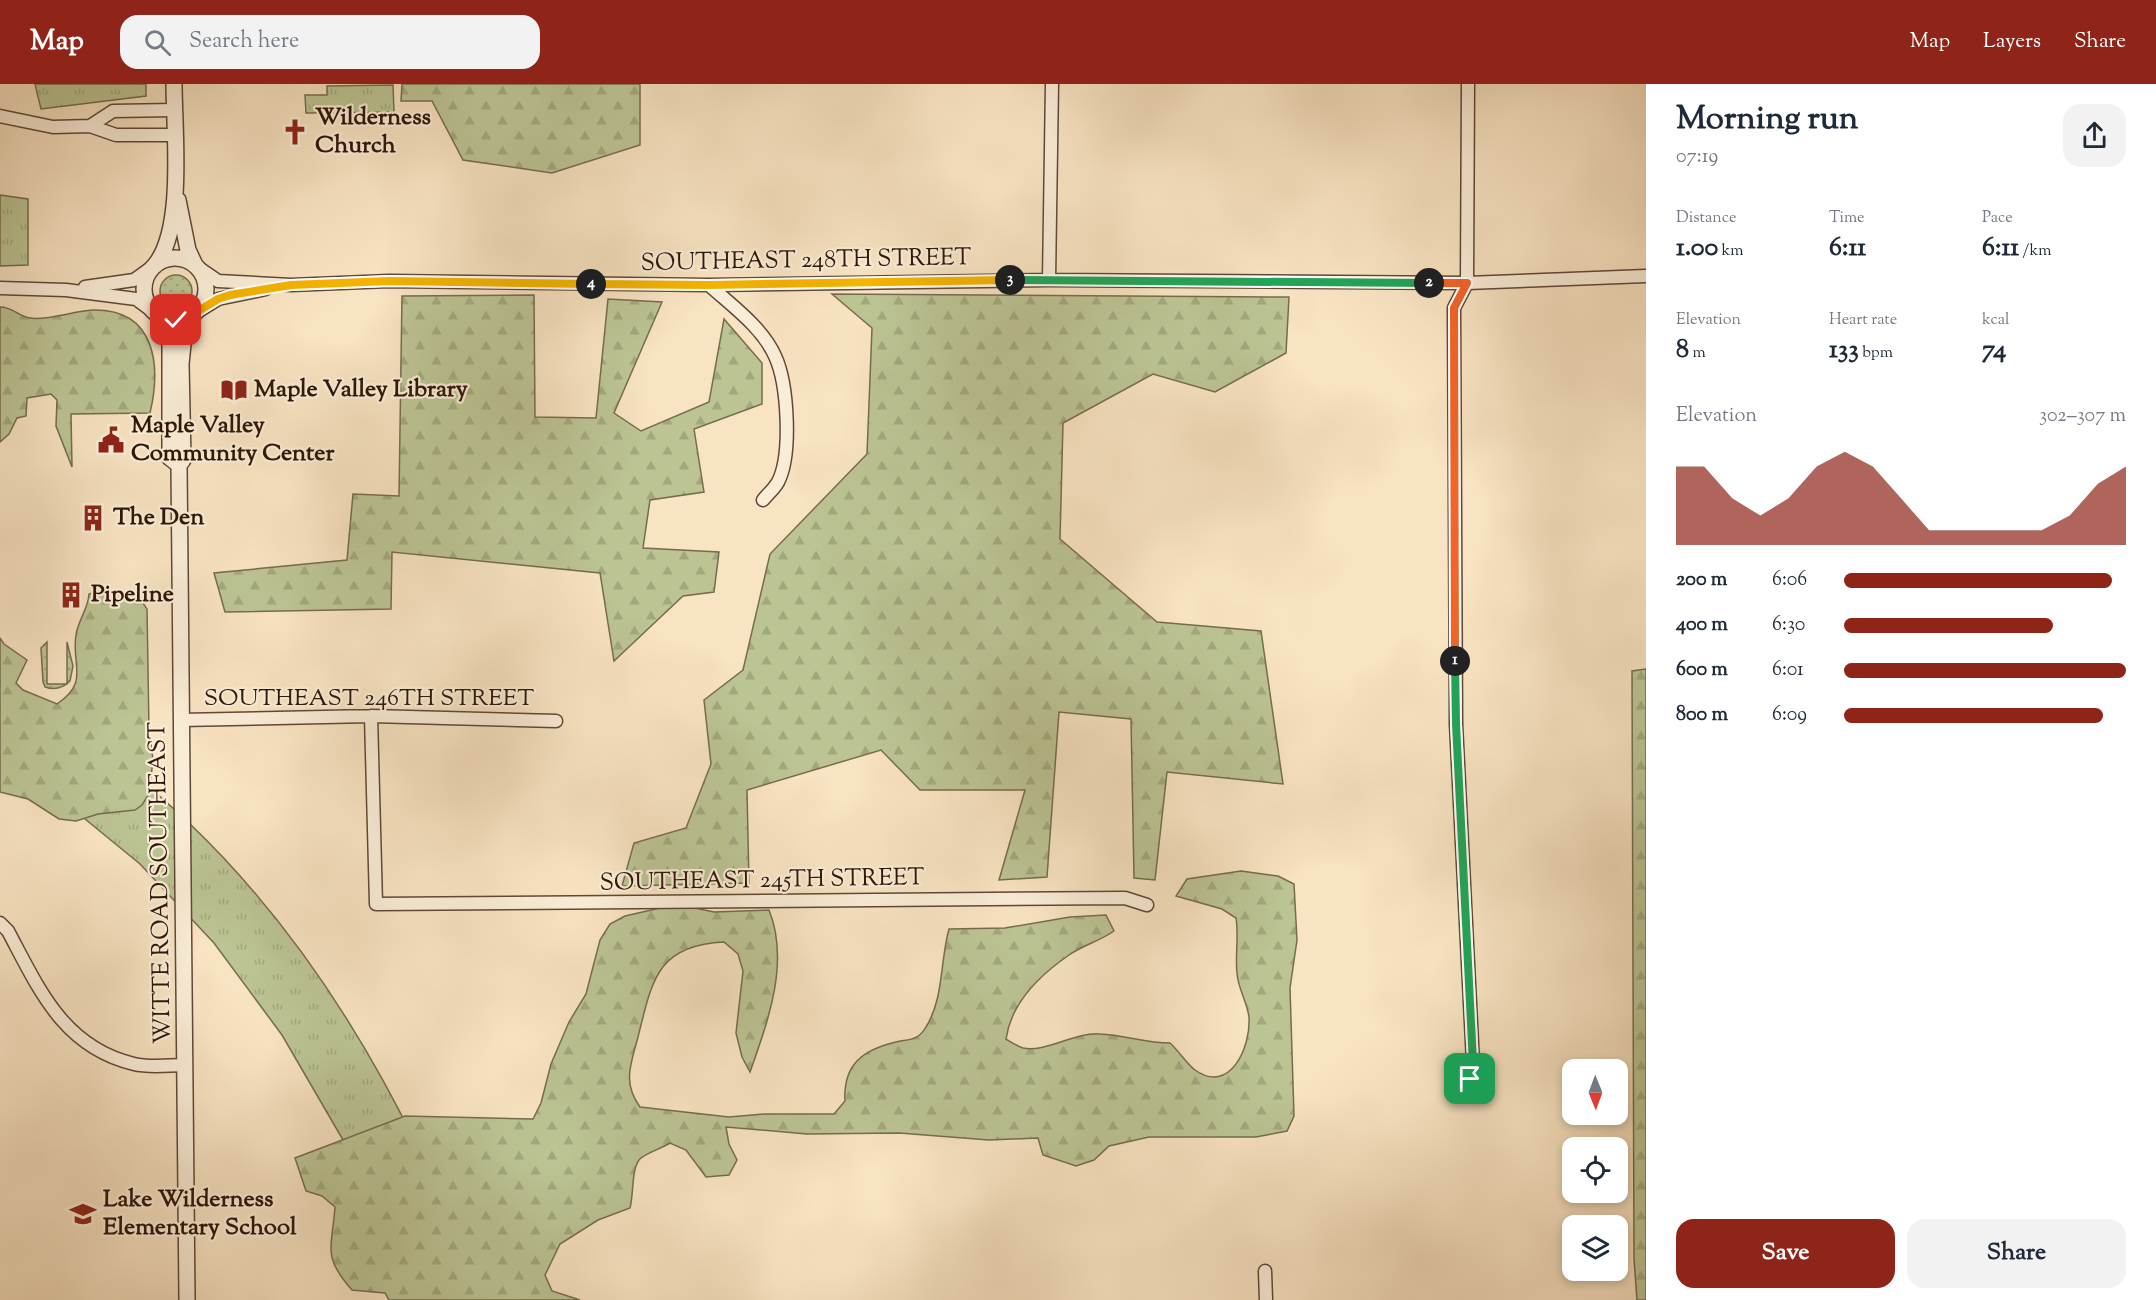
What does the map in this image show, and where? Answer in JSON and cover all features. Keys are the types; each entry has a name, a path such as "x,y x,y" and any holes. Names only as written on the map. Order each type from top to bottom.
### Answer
{"street":[{"path":"0,288 66,290 136,299 156,313 176,320 196,312 206,292 204,278 188,250 176,186 174,84"},
{"path":"1462,1095 1473,1063 1456,724 1454,308 1467,283 1468,84"},
{"path":"1049,86 1049,280"},
{"path":"90,126 113,111 174,110"},
{"path":"0,116 53,127 90,126 116,135 175,135"},
{"path":"156,313 144,296 144,285 167,244 176,186"},
{"path":"66,290 123,283 142,277 154,266 169,258 179,258 196,266"},
{"name":"SOUTHEAST 248TH STREET","path":"196,266 218,281 291,285 389,281 709,285 1049,280 1467,283 1646,276"},
{"name":"SOUTHEAST 248TH STREET","path":"196,312 230,295 291,285"},
{"path":"709,285 754,327 775,355 783,383 784,461 777,483 763,500"},
{"name":"WITTE ROAD SOUTHEAST","path":"187,1300 179,465 183,460 183,344 196,312"},
{"name":"WITTE ROAD SOUTHEAST","path":"156,313 170,344 170,458 179,465"},
{"name":"SOUTHEAST 246TH STREET","path":"181,720 370,716 556,721"},
{"name":"SOUTHEAST 245TH STREET","path":"370,716 376,904 1125,898 1147,905"},
{"path":"0,923 8,931 48,1005 66,1027 99,1048 136,1065 185,1065"},
{"path":"1265,1271 1266,1300"}],"green space":[{"path":"35,84 146,84 146,96 41,109"},
{"path":"402,84 640,84 640,145 552,173 463,160 432,101 401,101"},
{"path":"393,85 394,112 306,113 305,95 327,95 327,86"},
{"path":"0,195 28,199 28,265 0,266"},
{"path":"176,275 188,279 192,291 188,303 176,307 164,303 160,291 164,279"},
{"path":"832,294 1289,297 1286,353 1215,392 1153,374 1063,423 1060,539 1157,622 1261,631 1283,784 1167,772 1155,880 1134,878 1131,719 1059,712 1047,877 999,880 1025,790 920,790 881,750 747,790 749,883 622,886 634,843 686,828 711,764 704,700 743,670 770,554 867,454 872,328"},
{"path":"534,295 535,417 596,418 608,299 662,302 614,413 641,431 709,402 724,319 762,363 762,404 694,429 704,492 650,500 643,548 719,552 714,592 683,596 614,661 600,573 392,552 391,609 225,612 214,573 347,560 353,494 399,496 402,296"},
{"path":"0,307 37,319 95,310 115,312 131,319 142,330 150,344 154,360 155,377 150,413 71,414 72,467 56,426 57,400 51,394 27,398 26,416 17,418 9,434 0,442"},
{"path":"98,591 119,592 132,596 143,603 147,609 149,729 153,760 149,794 142,805 135,810 98,814 76,821 59,819 28,799 0,792 0,638 4,644 27,660 16,683 23,690 57,704 67,696 76,680 77,630 89,594"},
{"path":"47,642 47,684 66,684 58,688 45,687 43,682 41,648"},
{"path":"67,642 73,666 70,681 67,684"},
{"path":"1646,669 1646,1300 1637,1300 1634,1259 1632,671"},
{"path":"0,685 98,747 160,796 247,884 287,933 323,983 357,1036 417,1146 343,1140 282,1035 214,943 140,864 68,805"},
{"path":"1241,871 1278,876 1294,884 1297,940 1290,988 1294,1116 1287,1131 1256,1137 1149,1137 1109,1146 1094,1160 1076,1166 1043,1155 1038,1138 989,1140 899,1133 807,1134 726,1127 729,1144 737,1160 729,1175 706,1177 686,1150 670,1143 644,1156 638,1162 634,1174 630,1208 598,1220 560,1244 545,1275 552,1291 580,1300 389,1300 385,1293 352,1290 336,1269 331,1252 335,1207 322,1196 306,1191 295,1158 405,1116 533,1119 541,1103 551,1064 569,1022 586,994 600,940 610,924 625,916 660,908 695,908 714,912 769,910 775,930 777,950 774,991 764,1032 750,1072 742,1057 736,1033 743,971 738,954 724,942 701,945 684,950 661,970 648,999 631,1064 631,1089 640,1107 729,1117 764,1114 834,1114 845,1101 847,1078 857,1061 884,1045 909,1040 923,1032 936,1004 949,929 1005,928 1070,917 1106,915 1114,931 1069,955 1028,991 1014,1014 1006,1039 1023,1048 1032,1049 1090,1034 1170,1043 1195,1070 1207,1076 1218,1076 1228,1072 1242,1054 1249,1029 1248,1011 1237,973 1236,918 1222,909 1176,896 1187,879"}],"place":[{"name":"Wilderness Church","path":"295,132"},
{"name":"Maple Valley Library","path":"234,390"},
{"name":"Maple Valley Community Center","path":"111,440"},
{"name":"The Den","path":"93,518"},
{"name":"Pipeline","path":"71,595"},
{"name":"Lake Wilderness Elementary School","path":"83,1214"}],"route":[{"path":"176,320 190,316 218,299 230,295 291,285 389,281 709,285 1049,280 1467,283 1454,308 1454,367 1456,724 1473,1063 1470,1079"}]}
